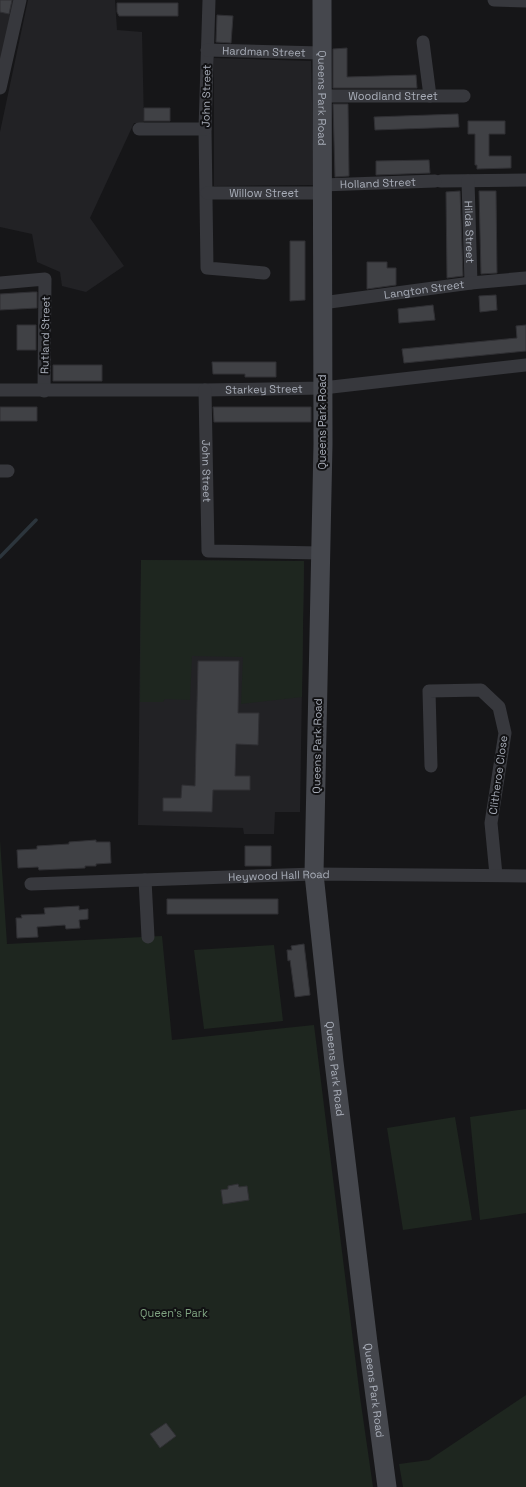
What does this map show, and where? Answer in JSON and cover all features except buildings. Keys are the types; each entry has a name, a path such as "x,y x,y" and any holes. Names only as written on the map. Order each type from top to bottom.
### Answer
{"street":[{"path":"0,88 20,0"},
{"name":"John Street","path":"209,0 205,129 207,268 264,273"},
{"name":"Queens Park Road","path":"322,0 323,388 314,874 334,1062 387,1487"},
{"path":"494,0 526,1"},
{"path":"424,42 430,96"},
{"name":"Hardman Street","path":"207,50 322,53"},
{"name":"Woodland Street","path":"322,96 464,96"},
{"path":"139,129 205,129"},
{"name":"Holland Street","path":"322,189 438,181 526,180"},
{"name":"Hilda Street","path":"468,181 471,283"},
{"name":"Willow Street","path":"207,193 322,189"},
{"name":"Langton Street","path":"322,303 471,283 526,278"},
{"name":"Rutland Street","path":"0,283 45,279 44,391"},
{"name":"Starkey Street","path":"0,390 44,391 323,388 526,365"},
{"name":"John Street","path":"205,390 208,551 321,553"},
{"name":"Clitheroe Close","path":"431,766 429,691 481,690 499,707 505,733 491,823 496,875"},
{"name":"Heywood Hall Road","path":"31,884 314,874 526,876"},
{"path":"145,880 148,937"}],"shaded area":[{"path":"0,0 15,0 0,67"},
{"path":"28,0 115,0 117,30 142,32 144,124 134,123 90,218 124,266 86,292 62,286 60,272 37,262 32,234 0,227 0,132"},
{"path":"214,58 311,61 314,185 214,186"},
{"path":"141,560 304,561 300,812 275,812 274,834 244,834 243,828 138,825"}],"green space":[{"path":"141,560 304,561 302,697 241,704 243,657 192,656 190,700 165,699 163,702 140,702"},
{"name":"Queen's Park","path":"0,840 7,944 162,936 172,1040 314,1025 360,1397 373,1487 0,1487"},
{"path":"274,945 283,1021 204,1029 194,950"},
{"path":"526,1109 526,1213 480,1220 470,1117"},
{"path":"455,1117 472,1220 403,1230 387,1128"},
{"path":"526,1395 526,1487 403,1487 399,1464 429,1460"}],"waterway":[{"path":"0,557 36,520"}]}
